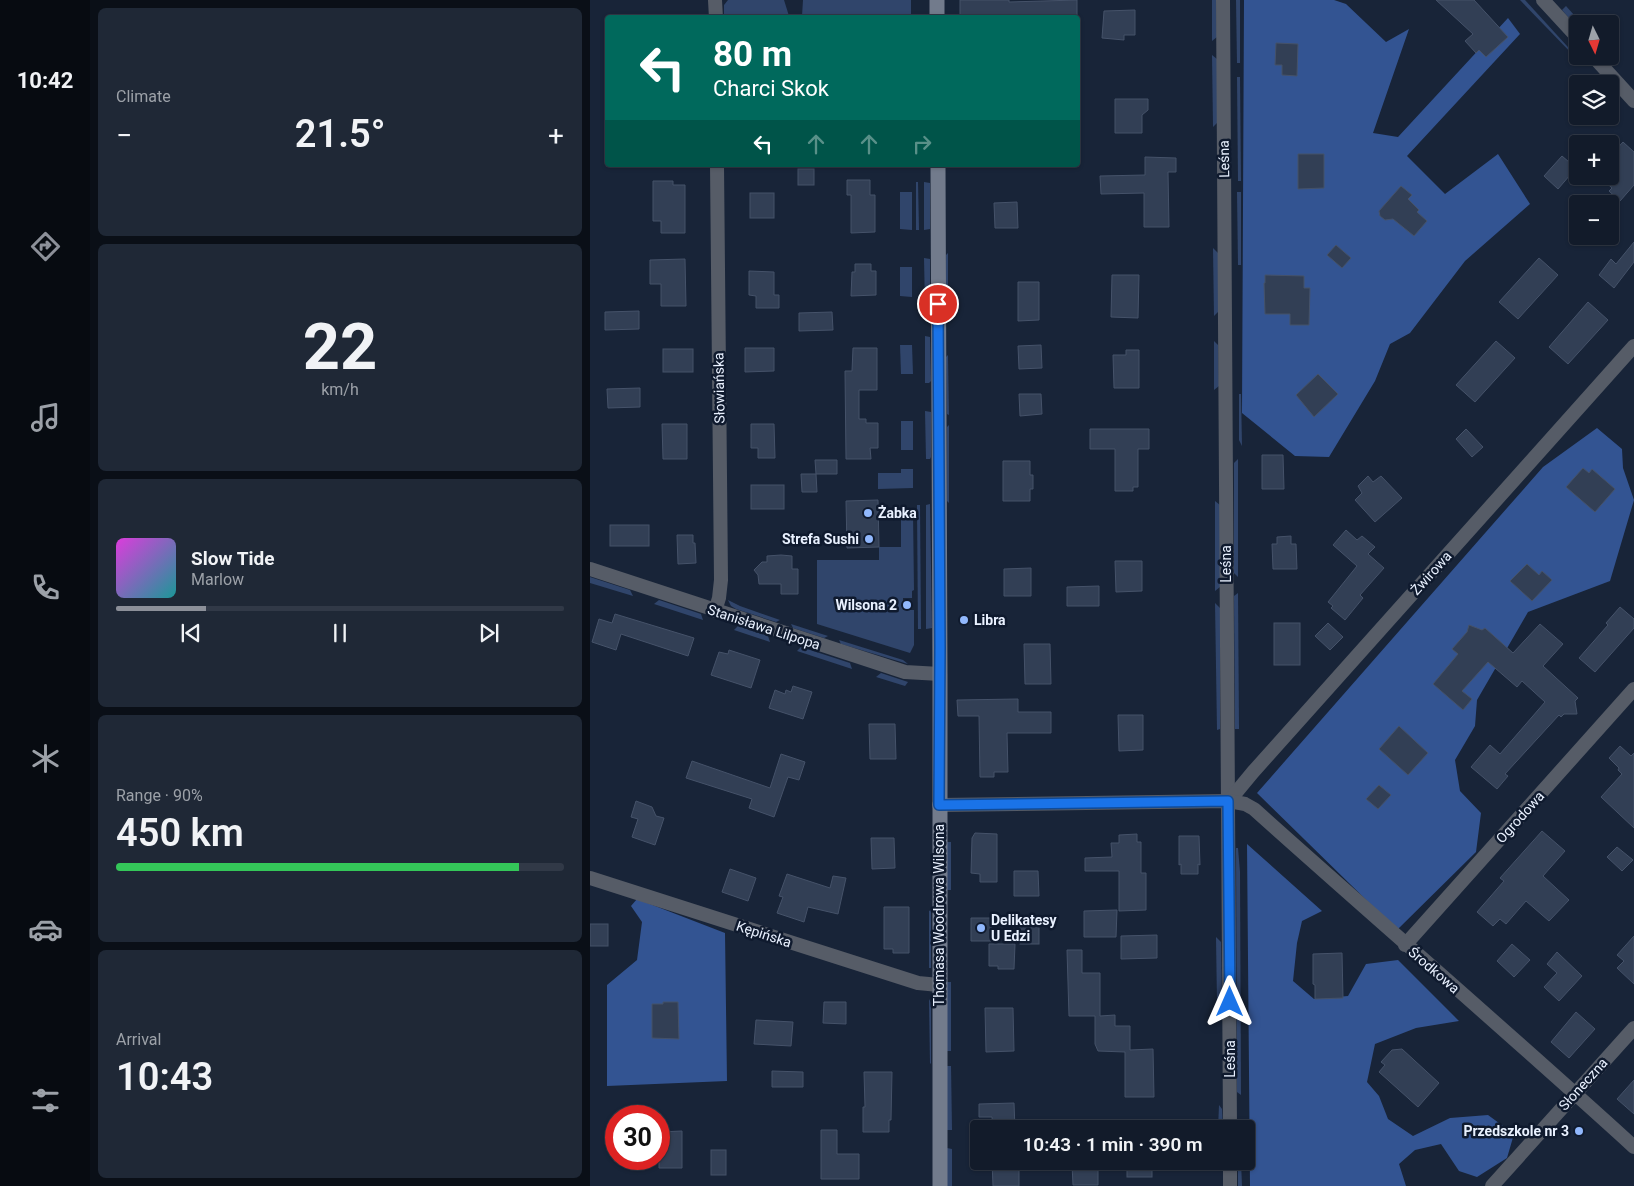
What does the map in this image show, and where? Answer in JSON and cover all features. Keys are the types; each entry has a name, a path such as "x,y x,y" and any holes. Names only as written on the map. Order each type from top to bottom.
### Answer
{"street":[{"path":"715,0 716,15"},
{"path":"937,0 937,15"},
{"name":"Leśna","path":"1223,0 1230,1120"},
{"path":"1543,0 1569,28"},
{"path":"1602,65 1634,101"},
{"name":"Słowiańska","path":"715,611 721,580 717,167"},
{"name":"Thomasa Woodrowa Wilsona","path":"938,167 940,1186"},
{"name":"Żwirowa","path":"1228,801 1634,346"},
{"name":"Stanisława Lilpopa","path":"590,569 905,672 940,674"},
{"name":"Ogrodowa","path":"1405,944 1634,689"},
{"name":"Środkowa","path":"939,805 1228,801 1245,804 1254,809 1634,1147"},
{"name":"Kępińska","path":"590,878 918,984 939,985"},
{"name":"Słoneczna","path":"1492,1186 1634,1028"},
{"path":"1230,1170 1230,1186"}],"shaded area":[{"path":"728,0 784,0 789,15 724,15 724,5"},
{"path":"803,0 911,0 911,15 802,15"},
{"path":"1212,0 1216,0 1217,37 1212,41"},
{"path":"1236,0 1240,0 1240,63 1237,63"},
{"path":"1244,0 1334,0 1346,4 1386,42 1409,29 1373,133 1398,137 1508,18 1520,34 1407,156 1445,194 1498,154 1530,204 1465,261 1410,333 1390,344 1375,381 1329,457 1295,456 1242,413"},
{"path":"1520,0 1525,0 1569,48 1569,51"},
{"path":"1566,6 1574,15 1569,15 1569,18 1562,10"},
{"path":"1212,55 1217,59 1217,123 1213,127"},
{"path":"1237,77 1240,77 1241,181 1238,181"},
{"path":"916,182 918,182 919,230 916,230"},
{"path":"924,182 930,183 930,229 924,230"},
{"path":"900,192 912,192 912,230 900,229"},
{"path":"1237,192 1241,192 1241,265 1238,265"},
{"path":"1213,248 1218,253 1218,312 1214,316"},
{"path":"948,253 948,320 946,319 946,255"},
{"path":"924,258 930,259 930,305 925,307"},
{"path":"900,267 912,267 912,297 900,296"},
{"path":"925,336 930,337 931,381 929,383 925,383"},
{"path":"1214,341 1218,345 1219,386 1214,390"},
{"path":"900,345 912,345 913,374 901,374"},
{"path":"948,355 949,415 947,414 946,357"},
{"path":"1239,394 1241,394 1242,446 1239,440"},
{"path":"925,411 931,412 930,459 926,459"},
{"path":"901,421 913,421 913,450 901,450"},
{"path":"949,425 949,503 947,501 947,427"},
{"path":"1597,428 1622,449 1623,468 1634,500 1610,581 1528,612 1477,700 1475,726 1455,760 1460,791 1481,813 1476,852 1397,930 1257,793 1543,467"},
{"path":"1238,459 1238,577 1234,573 1234,463"},
{"path":"901,469 913,469 913,488 878,489 878,473 901,473"},
{"path":"1215,501 1220,505 1220,587 1215,591"},
{"path":"930,504 932,628 926,629 926,505"},
{"path":"917,505 920,505 921,629 918,629"},
{"path":"901,512 913,512 914,590 912,591 912,598 903,598 903,610 914,610 914,645 910,653 817,624 817,560 879,560 879,547 901,547"},
{"path":"590,577 630,590 633,596 590,583"},
{"path":"1238,593 1239,729 1235,729 1234,596"},
{"path":"659,600 701,614 703,620 654,604"},
{"path":"728,600 780,620 776,622 736,609 731,606"},
{"path":"1215,603 1220,608 1220,729 1217,730"},
{"path":"791,624 828,636 824,638 793,628"},
{"path":"738,626 768,636 770,642 734,630"},
{"path":"839,640 903,660 908,664 841,644"},
{"path":"801,647 850,663 852,669 797,651"},
{"path":"881,673 908,682 905,686 876,677"},
{"path":"947,842 951,842 951,890 947,890"},
{"path":"1247,844 1322,911 1302,921 1297,943 1293,981 1314,999 1348,996 1366,964 1398,960 1459,1021 1416,1028 1375,1044 1367,1082 1379,1096 1388,1119 1413,1136 1450,1118 1488,1115 1514,1134 1507,1158 1477,1177 1459,1171 1441,1144 1415,1150 1399,1164 1406,1186 1250,1186 1250,1170 1255,1170 1255,1120 1249,1120"},
{"path":"1236,848 1238,848 1240,872 1241,1095 1237,1092"},
{"path":"637,899 725,933 727,1081 607,1086 607,985 637,960 642,922 631,906"},
{"path":"931,910 931,968 929,968 929,911"},
{"path":"1216,937 1221,942 1222,998 1217,1003"},
{"path":"946,982 951,982 951,1051 947,1051"},
{"path":"929,999 931,1003 930,1064"},
{"path":"947,1066 951,1066 952,1130 947,1130"},
{"path":"1219,1105 1222,1109 1223,1120 1218,1120"},
{"path":"947,1148 952,1149 952,1186 947,1186"},
{"path":"1238,1170 1241,1170 1242,1186 1238,1186"}],"building":[{"path":"960,0 1009,0 1009,2 1077,0 1077,15 960,15"},
{"path":"1436,0 1474,0 1508,37 1486,57 1479,50 1476,53 1465,41 1473,34"},
{"path":"1135,10 1135,35 1124,35 1124,40 1102,38 1104,11"},
{"path":"1276,43 1298,44 1297,76 1282,75 1282,65 1275,65"},
{"path":"1115,99 1148,99 1148,110 1142,115 1142,133 1115,133"},
{"path":"1623,142 1634,152 1634,185 1620,201 1619,195 1613,195 1609,191 1612,188 1609,185 1619,185 1619,146"},
{"path":"1298,154 1324,154 1324,188 1298,189"},
{"path":"1562,156 1569,162 1569,176 1558,189 1544,176"},
{"path":"1145,157 1176,158 1176,172 1168,172 1169,227 1144,227 1144,193 1101,194 1100,176 1145,175"},
{"path":"798,169 814,169 814,185 798,185"},
{"path":"847,180 870,180 870,195 875,195 875,232 851,233 851,195 847,195"},
{"path":"653,181 673,181 673,185 685,185 685,233 661,233 661,221 653,221"},
{"path":"1401,186 1412,195 1408,199 1419,210 1417,212 1427,221 1414,236 1393,219 1385,220 1380,216 1379,211"},
{"path":"750,193 774,193 774,218 750,218"},
{"path":"1017,202 1018,228 995,228 994,203"},
{"path":"1634,242 1634,262 1614,288 1599,275 1611,259 1616,264"},
{"path":"1336,245 1351,258 1342,268 1327,255"},
{"path":"1539,258 1558,275 1518,319 1499,302"},
{"path":"685,259 686,306 661,306 661,284 650,284 650,260"},
{"path":"855,264 871,264 871,271 876,271 876,295 851,296 852,272 855,272"},
{"path":"749,271 774,272 774,295 779,295 779,308 756,308 756,296 749,295"},
{"path":"1112,275 1139,275 1138,318 1111,317"},
{"path":"1265,275 1304,276 1304,288 1310,288 1309,325 1290,325 1290,314 1265,314"},
{"path":"1018,282 1039,282 1039,320 1018,321"},
{"path":"1588,302 1608,320 1568,364 1549,347"},
{"path":"639,311 639,329 605,330 605,312"},
{"path":"832,312 833,330 799,331 799,313"},
{"path":"1496,341 1515,358 1475,402 1456,385"},
{"path":"1041,345 1042,368 1019,369 1018,346"},
{"path":"745,348 774,348 774,371 745,372"},
{"path":"853,348 877,348 877,390 859,390 859,419 866,419 866,423 878,423 878,448 870,448 871,459 846,459 845,371 852,371"},
{"path":"663,349 693,349 693,372 663,372"},
{"path":"1126,350 1139,350 1139,388 1114,388 1113,355 1126,355"},
{"path":"1318,374 1338,394 1314,417 1296,395"},
{"path":"640,388 640,407 608,408 607,389"},
{"path":"1019,394 1041,394 1042,414 1020,416"},
{"path":"662,424 687,424 687,459 663,459"},
{"path":"751,424 774,424 775,458 758,458 758,448 751,448"},
{"path":"1090,429 1149,429 1149,449 1138,449 1138,487 1133,487 1133,491 1115,491 1115,449 1090,449"},
{"path":"1466,429 1483,447 1472,457 1456,439"},
{"path":"1262,455 1283,455 1284,489 1262,489"},
{"path":"815,460 837,460 837,474 816,474"},
{"path":"1003,461 1030,461 1033,489 1030,489 1030,501 1003,501"},
{"path":"1583,468 1589,473 1592,469 1615,489 1595,512 1566,487"},
{"path":"801,474 816,474 817,492 802,492"},
{"path":"1368,476 1373,482 1381,476 1402,498 1375,522 1355,500 1362,493 1358,486"},
{"path":"751,485 784,485 784,509 751,509"},
{"path":"878,500 879,547 847,548 846,501"},
{"path":"610,525 649,525 649,546 610,546"},
{"path":"1346,530 1357,540 1362,536 1375,547 1368,554 1384,568 1360,595 1363,598 1345,620 1331,608 1333,606 1328,602 1357,566 1333,545"},
{"path":"677,535 693,535 696,563 678,564"},
{"path":"1291,536 1291,544 1296,544 1297,569 1273,569 1272,544 1277,544 1277,537"},
{"path":"767,556 792,556 792,569 798,569 798,594 781,594 781,584 759,584 758,575 754,570 762,562 767,562"},
{"path":"1115,561 1142,561 1142,591 1116,592"},
{"path":"1527,564 1539,575 1542,571 1552,580 1532,601 1510,581"},
{"path":"1031,568 1031,596 1004,596 1004,569"},
{"path":"1099,586 1099,606 1067,606 1067,587"},
{"path":"1620,607 1634,619 1634,628 1595,672 1579,658 1608,625 1606,623"},
{"path":"615,614 694,638 688,656 621,634 616,650 592,642 599,619 612,623"},
{"path":"1274,623 1300,623 1300,665 1274,665"},
{"path":"1328,623 1343,637 1330,650 1315,636"},
{"path":"1540,624 1563,644 1543,666 1578,698 1575,701 1577,714 1564,714 1561,717 1559,715 1505,774 1508,776 1497,789 1471,767 1490,745 1500,754 1545,702 1522,681 1517,687 1488,662 1462,691 1472,699 1463,710 1433,684 1458,654 1452,649 1467,632 1469,625 1482,630 1485,628 1513,653"},
{"path":"1024,644 1050,644 1051,684 1025,684"},
{"path":"729,650 760,660 751,688 711,675 719,652 728,654"},
{"path":"793,686 812,692 803,719 769,708 775,690 785,694 786,690 791,692"},
{"path":"1018,699 1018,712 1051,712 1051,733 1007,733 1008,772 994,772 994,777 980,777 979,716 958,716 957,700"},
{"path":"1118,715 1143,715 1143,750 1119,751"},
{"path":"869,724 895,724 896,759 870,759"},
{"path":"1399,726 1428,753 1408,775 1379,749"},
{"path":"1620,746 1631,756 1634,753 1634,828 1601,797 1622,774 1609,758"},
{"path":"781,754 805,762 799,780 788,777 774,817 749,808 752,799 686,778 692,761 770,788"},
{"path":"1379,785 1391,795 1378,809 1366,799"},
{"path":"636,801 652,807 656,816 664,818 655,845 632,837 638,819 631,817"},
{"path":"1542,831 1565,851 1543,876 1569,900 1549,921 1526,901 1506,924 1500,919 1493,926 1477,912 1504,881 1500,878"},
{"path":"975,833 997,834 997,882 980,882 980,874 971,873 972,838"},
{"path":"1137,834 1137,842 1141,842 1141,873 1146,873 1146,910 1119,911 1119,871 1085,871 1085,858 1112,857 1111,843 1119,843 1119,835"},
{"path":"1179,836 1199,836 1200,865 1198,864 1198,874 1181,874 1181,864 1179,865"},
{"path":"871,838 894,838 895,868 872,869"},
{"path":"1617,847 1633,860 1622,871 1607,857"},
{"path":"730,869 756,878 748,901 722,892"},
{"path":"1014,871 1038,871 1039,896 1014,896"},
{"path":"787,874 830,888 833,876 846,878 838,914 808,907 804,922 777,913 783,897 779,896"},
{"path":"884,907 909,907 909,953 893,953 893,949 884,949"},
{"path":"1117,910 1116,937 1084,937 1084,911"},
{"name":"Delikatesy U Edzi","path":"971,918 991,918 992,941 971,941"},
{"path":"590,924 608,924 608,946 590,946"},
{"path":"1020,926 1039,926 1039,944 1020,944"},
{"path":"1157,935 1157,958 1121,959 1121,936"},
{"path":"1634,936 1634,984 1617,968 1624,961 1617,955"},
{"path":"989,944 1015,944 1014,969 998,969 998,966 989,966"},
{"path":"1512,944 1530,960 1514,977 1497,961"},
{"path":"1067,950 1082,950 1082,973 1100,973 1100,1016 1115,1015 1115,1026 1130,1026 1130,1050 1153,1049 1154,1097 1125,1097 1125,1052 1098,1051 1095,1044 1095,1016 1069,1016"},
{"path":"1557,952 1582,976 1559,1001 1544,987 1557,973 1547,964"},
{"path":"1342,953 1343,998 1315,999 1313,954"},
{"path":"663,1002 678,1002 679,1039 652,1038 652,1004 663,1004"},
{"path":"824,1002 846,1002 846,1024 823,1023"},
{"path":"985,1008 1013,1008 1014,1051 986,1052"},
{"path":"1576,1012 1595,1029 1569,1058 1551,1042"},
{"path":"756,1020 793,1022 791,1046 754,1044"},
{"path":"1402,1049 1439,1083 1418,1107 1379,1072 1385,1065 1381,1062 1392,1050"},
{"path":"772,1071 803,1072 803,1087 772,1087"},
{"path":"864,1072 892,1072 889,1132 863,1132 863,1107 865,1107"},
{"path":"1634,1080 1634,1114 1617,1099"},
{"path":"1014,1103 1015,1120 992,1120 992,1117 979,1117 979,1104"},
{"path":"821,1130 837,1130 837,1154 859,1154 859,1179 821,1179"},
{"path":"682,1131 682,1168 670,1168 670,1132"},
{"path":"711,1150 726,1150 726,1175 711,1175"},
{"path":"992,1170 1019,1170 1019,1186 993,1186"},
{"path":"1072,1170 1098,1170 1098,1185 1073,1185"},
{"path":"1127,1170 1152,1170 1152,1177 1127,1177"}],"place":[{"name":"Żabka","path":"868,513"},
{"name":"Strefa Sushi","path":"869,539"},
{"name":"Wilsona 2","path":"907,605"},
{"name":"Libra","path":"964,620"},
{"name":"Delikatesy U Edzi","path":"981,928"},
{"name":"Przedszkole nr 3","path":"1579,1131"}],"route":[{"path":"938,304 939,805 1228,801 1230,1002"}]}
